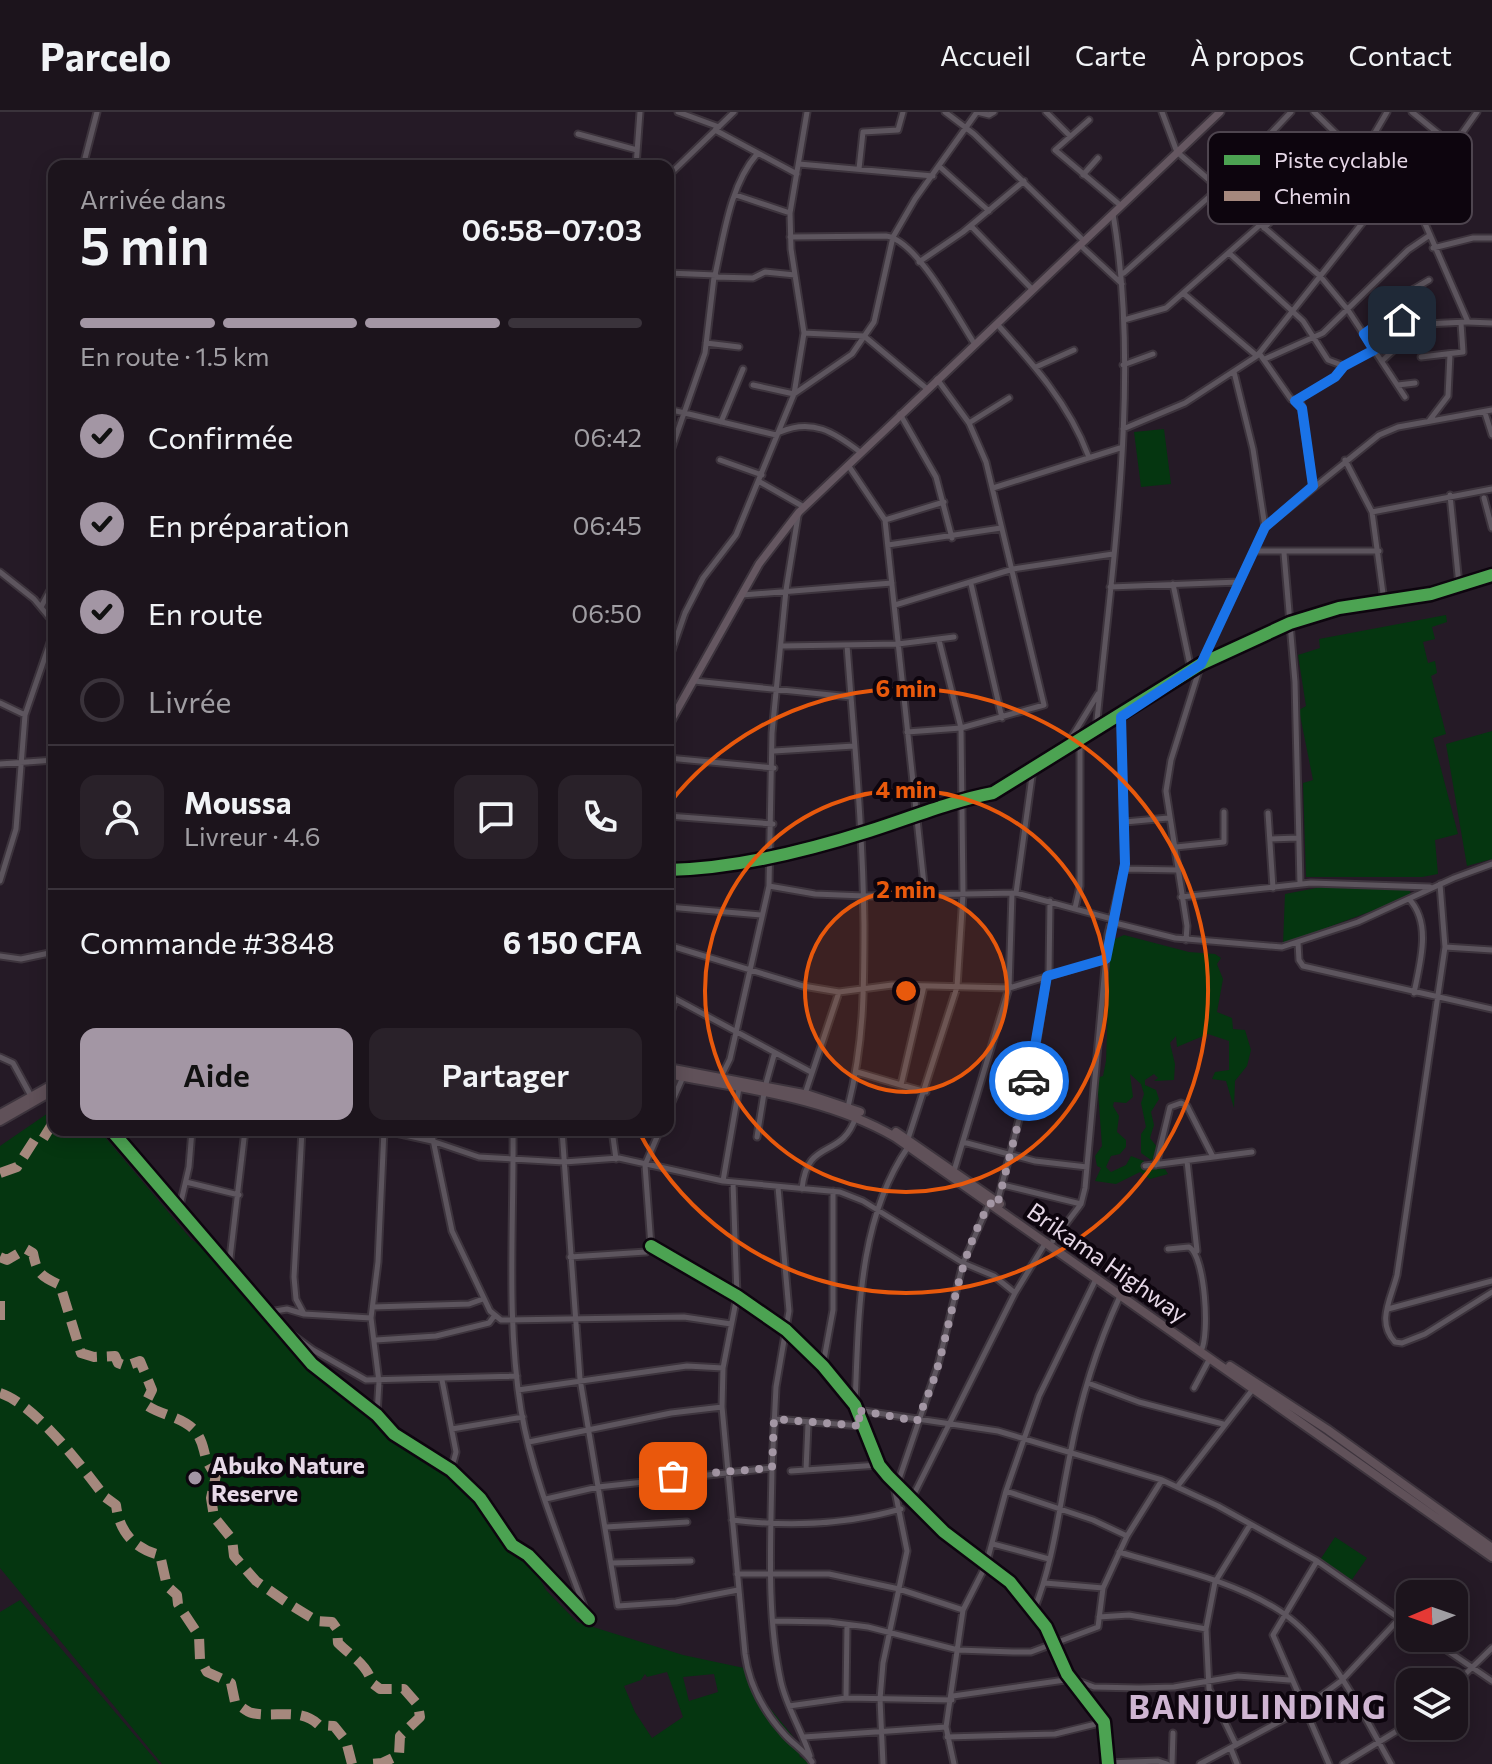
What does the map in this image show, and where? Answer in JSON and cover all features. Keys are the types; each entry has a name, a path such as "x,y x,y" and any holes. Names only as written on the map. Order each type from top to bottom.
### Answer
{"highway":[{"name":"Brikama Highway","path":"674,1072 721,1078 856,1116 908,1143 1492,1557"},
{"name":"Brikama Highway","path":"674,1073 739,1088 805,1095 848,1107 954,1171 994,1204"},
{"path":"0,1114 48,1087"},
{"path":"0,1121 48,1093"},
{"name":"Brikama Highway","path":"1050,1242 1120,1295 1328,1430 1492,1548"}],"main road":[{"path":"674,715 765,555 801,509 1220,112"}],"street":[{"path":"85,160 97,112"},
{"path":"636,160 640,112"},
{"path":"678,112 717,128 757,154 797,174"},
{"path":"674,170 734,112"},
{"path":"674,645 685,613 703,578 736,535 794,394 804,333 790,237 790,213 807,112"},
{"path":"859,169 863,132 898,130 903,112"},
{"path":"945,112 1024,181 1123,285"},
{"path":"753,385 794,394 852,354 879,307 893,237 964,126 977,112 989,115 994,112"},
{"path":"1046,112 1070,136"},
{"path":"1165,112 1177,152 1208,179"},
{"path":"1272,132 1291,112"},
{"path":"1314,112 1333,132"},
{"path":"1375,132 1387,112"},
{"path":"1412,112 1437,132"},
{"path":"1464,132 1477,112"},
{"path":"1089,120 1055,150 1120,205"},
{"path":"578,134 637,150"},
{"path":"674,443 706,343 716,275 736,195 746,168 757,154"},
{"path":"1083,175 1098,158"},
{"path":"799,164 933,176"},
{"path":"940,167 989,211"},
{"path":"919,262 971,226 1024,181"},
{"path":"736,195 790,213"},
{"path":"1123,274 1208,198"},
{"path":"1096,731 1123,429 1123,274 1113,212"},
{"path":"1260,224 1320,276 1348,310 1405,397"},
{"path":"1123,429 1185,403 1258,354 1361,224"},
{"path":"1421,357 1465,351 1464,322 1425,224"},
{"path":"971,226 1032,289"},
{"path":"1124,320 1166,308 1262,226"},
{"path":"1265,359 1315,337 1348,310 1408,250 1430,235"},
{"path":"790,237 893,237 919,262 974,343"},
{"path":"1433,248 1473,238 1492,238"},
{"path":"1229,253 1303,321 1328,360 1344,366"},
{"path":"674,273 753,278 765,272 795,275"},
{"path":"1364,334 1389,316 1407,293 1429,280"},
{"path":"1183,293 1265,359 1302,408 1313,486"},
{"path":"1389,316 1411,322 1492,323"},
{"path":"1382,361 1397,347 1411,322"},
{"path":"996,323 1036,367 1077,426 1088,455"},
{"path":"804,333 864,336 926,388"},
{"path":"706,343 739,347"},
{"path":"1036,367 1074,350"},
{"path":"1295,401 1335,377 1344,366 1374,350"},
{"path":"1123,365 1153,354"},
{"path":"1428,423 1448,396 1450,354"},
{"path":"721,422 743,369"},
{"path":"1234,372 1245,410 1265,527"},
{"path":"907,732 961,728 1044,705 993,488 969,423 937,378"},
{"path":"1398,385 1415,383"},
{"path":"969,423 1009,398"},
{"path":"674,410 778,434 796,425 814,424 860,452"},
{"path":"1186,940 1176,847 1168,818 1166,791 1171,760 1201,664 1265,527 1367,442 1392,429 1492,410"},
{"path":"899,413 936,477 952,538"},
{"path":"1485,413 1492,435"},
{"path":"993,488 1088,455 1120,448"},
{"path":"720,460 761,478 801,509 786,590 783,646 772,733 773,824 769,886 736,1034 721,1078"},
{"path":"1345,460 1372,512 1384,601"},
{"path":"848,464 885,520 925,894"},
{"path":"1372,512 1492,489"},
{"path":"1450,495 1459,585"},
{"path":"1484,498 1492,528"},
{"path":"885,520 944,502"},
{"path":"888,545 952,538 1001,527"},
{"path":"1254,551 1379,551"},
{"path":"1284,553 1295,682 1300,884"},
{"path":"895,605 1013,569 1113,554"},
{"path":"0,572 48,615"},
{"path":"674,870 706,868 863,833 964,799 993,793 1065,747 1121,717 1201,664 1290,623 1339,608 1459,585 1492,575"},
{"path":"1110,587 1239,582"},
{"path":"741,595 892,583"},
{"path":"971,584 1002,718"},
{"path":"1173,584 1191,670"},
{"path":"41,607 48,594"},
{"path":"783,646 898,644 954,637"},
{"path":"856,1408 859,1299 879,1210 926,1092 957,987 963,894 961,728 939,640"},
{"path":"847,645 863,833 865,988 857,1072 848,1107"},
{"path":"0,881 16,829 25,715 48,648"},
{"path":"693,681 851,697"},
{"path":"1065,747 1100,690"},
{"path":"0,703 25,715"},
{"path":"674,707 678,708"},
{"path":"912,1498 1015,1293 1081,1204 1111,920 1124,869 1121,717"},
{"path":"1075,908 1080,886 1080,739"},
{"path":"774,751 854,746"},
{"path":"674,759 774,768"},
{"path":"0,764 48,761"},
{"path":"954,1171 1009,988 1014,893 1033,769"},
{"path":"1176,847 1224,842 1224,812"},
{"path":"1268,813 1273,888"},
{"path":"674,816 773,824"},
{"path":"1125,822 1168,818"},
{"path":"1270,839 1298,838"},
{"path":"769,886 815,894 864,896 1014,893 1186,940 1282,947 1358,922 1431,887 1492,864"},
{"path":"1124,869 1178,870"},
{"path":"1181,897 1300,884 1431,887"},
{"path":"1440,884 1445,947 1397,1275 1387,1309 1386,1333 1395,1342 1402,1343 1435,1328 1492,1292"},
{"path":"1409,899 1420,912 1422,929 1414,993"},
{"path":"883,1764 880,1699 888,1633 907,1551 895,1491 938,1365 963,1263 1003,1185 1012,1154 1033,1066 1048,975 1050,901"},
{"path":"674,908 761,915"},
{"path":"1298,943 1299,960 1303,966 1492,1009"},
{"path":"674,947 750,971 839,992 924,986 1009,988 1106,959"},
{"path":"1445,947 1492,950"},
{"path":"0,956 21,959 48,953"},
{"path":"901,1085 924,986"},
{"path":"805,1095 839,992"},
{"path":"674,1003 675,1000 811,1072"},
{"path":"757,1137 764,1090 774,1055"},
{"path":"0,1057 13,1063 31,1096"},
{"path":"857,1072 926,1092"},
{"path":"674,1097 683,1077"},
{"path":"723,1181 739,1088"},
{"path":"1156,1165 1170,1107 1181,1103 1187,1106 1213,1157"},
{"path":"802,1189 804,1167 809,1159 842,1143 851,1133 856,1116"},
{"path":"116,1136 326,1377 377,1415 394,1434 451,1470 480,1498 512,1545 528,1555 589,1619 546,1499 518,1390 513,1136"},
{"path":"179,1210 191,1136"},
{"path":"229,1267 244,1136"},
{"path":"302,1136 294,1277 296,1299 304,1314"},
{"path":"377,1415 379,1382 371,1318 383,1136"},
{"path":"410,1136 479,1157 564,1162 616,1159 723,1181 833,1191 879,1210 963,1263 994,1276 1015,1293"},
{"path":"432,1136 452,1231 483,1299 501,1320 684,1317 731,1324"},
{"path":"562,1136 586,1431 606,1527 618,1606 676,1602 738,1590"},
{"path":"613,1136 616,1159"},
{"path":"570,1257 646,1252 651,1246 645,1165 657,1136"},
{"path":"963,1142 1087,1167"},
{"path":"1145,1166 1252,1152"},
{"path":"1187,1161 1207,1333 1202,1349"},
{"path":"186,1182 239,1195"},
{"path":"733,1182 737,1296 723,1368 722,1407 746,1666 754,1691 786,1737 803,1748 812,1763"},
{"path":"1003,1185 1081,1204"},
{"path":"778,1187 789,1289 774,1419 771,1525 774,1621 780,1679 812,1763"},
{"path":"823,1366 833,1310 833,1191"},
{"path":"651,1246 737,1296 786,1330 823,1366 856,1408 879,1465 944,1532 1010,1582 1034,1610 1072,1679 1104,1722 1108,1764 1158,1761 1170,1764 1173,1733"},
{"path":"1168,1249 1189,1247 1197,1252"},
{"path":"954,1764 946,1727 953,1698 963,1610 986,1565 1006,1491 1039,1396 1096,1278"},
{"path":"1387,1309 1492,1281"},
{"path":"1034,1610 1045,1583 1070,1451 1088,1383 1120,1295"},
{"path":"373,1307 469,1304 483,1299"},
{"path":"269,1312 287,1309 304,1314 371,1318"},
{"path":"376,1340 450,1334 489,1323 495,1315"},
{"path":"277,1323 350,1373 379,1382 517,1376"},
{"path":"1194,1388 1210,1358"},
{"path":"518,1390 687,1366 723,1368"},
{"path":"442,1380 456,1463 451,1470"},
{"path":"1088,1383 1139,1402 1223,1424"},
{"path":"1177,1487 1253,1389"},
{"path":"529,1442 671,1413 722,1407"},
{"path":"856,1408 917,1421 998,1431 1162,1480 1317,1561 1396,1617"},
{"path":"452,1429 523,1417"},
{"path":"774,1419 862,1426"},
{"path":"806,1470 808,1423"},
{"path":"791,1471 879,1465"},
{"path":"546,1499 598,1487 673,1476 728,1474 772,1468"},
{"path":"774,1621 847,1625 958,1650 1031,1652 1098,1627 1103,1588 1127,1536 1162,1480"},
{"path":"1006,1491 1093,1520 1127,1536"},
{"path":"732,1520 771,1525 849,1521 901,1509"},
{"path":"606,1527 687,1522"},
{"path":"1237,1764 1208,1682 1206,1629 1215,1582 1250,1525"},
{"path":"993,1544 1049,1559"},
{"path":"1119,1552 1215,1582 1283,1613 1322,1651 1391,1764"},
{"path":"612,1563 691,1561"},
{"path":"1317,1561 1283,1613 1273,1635 1289,1680 1329,1764"},
{"path":"737,1574 829,1574 899,1589 963,1610"},
{"path":"1045,1583 1103,1588"},
{"path":"1099,1617 1129,1615 1206,1629"},
{"path":"1200,1764 1303,1709 1341,1681 1396,1622"},
{"path":"846,1698 847,1625"},
{"path":"1468,1672 1492,1648"},
{"path":"1450,1652 1492,1681"},
{"path":"789,1706 846,1698 953,1698 1072,1679 1094,1687 1174,1687 1253,1675 1289,1680"},
{"path":"947,1737 1055,1734 1104,1722"},
{"path":"804,1737 946,1727"},
{"path":"1343,1764 1396,1733"}],"green space":[{"path":"1164,429 1171,484 1141,487 1134,432"},
{"path":"1446,615 1447,622 1432,627 1435,639 1423,642 1428,663 1435,661 1437,673 1431,676 1446,734 1433,738 1458,834 1435,840 1438,874 1422,877 1306,877 1303,783 1313,780 1299,710 1306,706 1298,655 1320,648 1319,639"},
{"path":"1492,731 1492,859 1467,866 1446,744"},
{"path":"1332,885 1408,887 1412,896 1283,944 1285,894"},
{"path":"1124,935 1189,952 1215,954 1221,958 1217,964 1223,979 1217,1012 1232,1018 1233,1029 1245,1030 1251,1050 1247,1066 1235,1081 1234,1108 1226,1081 1212,1079 1215,1072 1229,1070 1229,1041 1208,1034 1177,1047 1176,1036 1170,1043 1175,1064 1174,1080 1154,1081 1158,1078 1154,1074 1145,1080 1145,1085 1156,1090 1159,1099 1151,1112 1154,1125 1150,1138 1157,1147 1157,1156 1151,1160 1141,1153 1141,1134 1146,1127 1141,1103 1144,1094 1141,1084 1130,1074 1133,1097 1126,1103 1114,1102 1113,1106 1119,1116 1117,1132 1126,1140 1126,1147 1120,1154 1111,1156 1106,1167 1111,1172 1126,1165 1131,1156 1144,1161 1143,1169 1165,1169 1168,1174 1150,1179 1140,1172 1116,1184 1095,1181 1101,1168 1097,1166 1095,1156 1102,1146 1097,1078 1103,1076 1106,1061 1110,948 1115,939"},
{"name":"Abuko Nature Reserve","path":"48,1113 48,1136 104,1136 191,1239 220,1260 324,1381 393,1438 477,1498 504,1544 527,1556 546,1590 577,1622 683,1655 744,1668 756,1691 800,1745 803,1752 799,1756 812,1764 162,1764 0,1568 0,1146","holes":["667,1672 683,1717 652,1738 635,1712 624,1686 641,1680 645,1674 647,1677","714,1674 718,1692 689,1701 683,1677"]},
{"path":"1335,1537 1367,1558 1351,1581 1320,1560"},
{"path":"20,1600 159,1764 0,1764 0,1612"}],"marked path":[{"path":"0,1173 17,1167 35,1139 43,1139 48,1131"},
{"path":"0,1257 7,1260 26,1249 33,1253 40,1273 60,1285 81,1353 94,1357 115,1356 118,1363 126,1366 140,1361 152,1390 145,1404 181,1420 198,1435 216,1475 211,1498 214,1517 232,1539 234,1556 256,1581 317,1621 332,1622 337,1629 338,1643 362,1665 372,1683 380,1689 404,1689 418,1705 420,1717 400,1736 399,1755 382,1763 368,1764"},
{"path":"0,1301 0,1320"},
{"path":"0,1393 28,1410 57,1438 105,1497 116,1505 120,1523 129,1538 160,1555 167,1586 177,1595 178,1604 199,1636 200,1659 207,1672 231,1683 235,1702 252,1713 304,1716 319,1725 334,1726 346,1741 352,1764"}],"cycle path":[{"path":"674,870 718,866 795,852 993,793 1201,664 1290,623 1339,608 1431,594 1492,575"},
{"path":"116,1136 312,1364 377,1415 394,1434 451,1470 480,1498 512,1545 528,1555 589,1619"},
{"path":"651,1246 737,1296 786,1330 823,1366 855,1405 879,1465 888,1476 944,1532 1010,1582 1046,1627 1067,1674 1104,1722 1108,1764"}],"way so far":[{"path":"673,1476 728,1474 772,1468 774,1419 862,1426 856,1410 917,1421 938,1365 963,1263 979,1221 990,1203 996,1207 998,1202 1029,1081"}],"place":[{"name":"Abuko Nature Reserve","path":"195,1478"}],"district":[{"name":"BANJULINDING","path":"1258,1706"}],"route":[{"path":"1029,1081 1047,976 1106,959 1108,934 1125,864 1125,768 1121,717 1201,664 1265,527 1313,486 1302,408 1295,401 1335,377 1344,366 1374,350 1364,334 1389,316 1402,320"}]}
